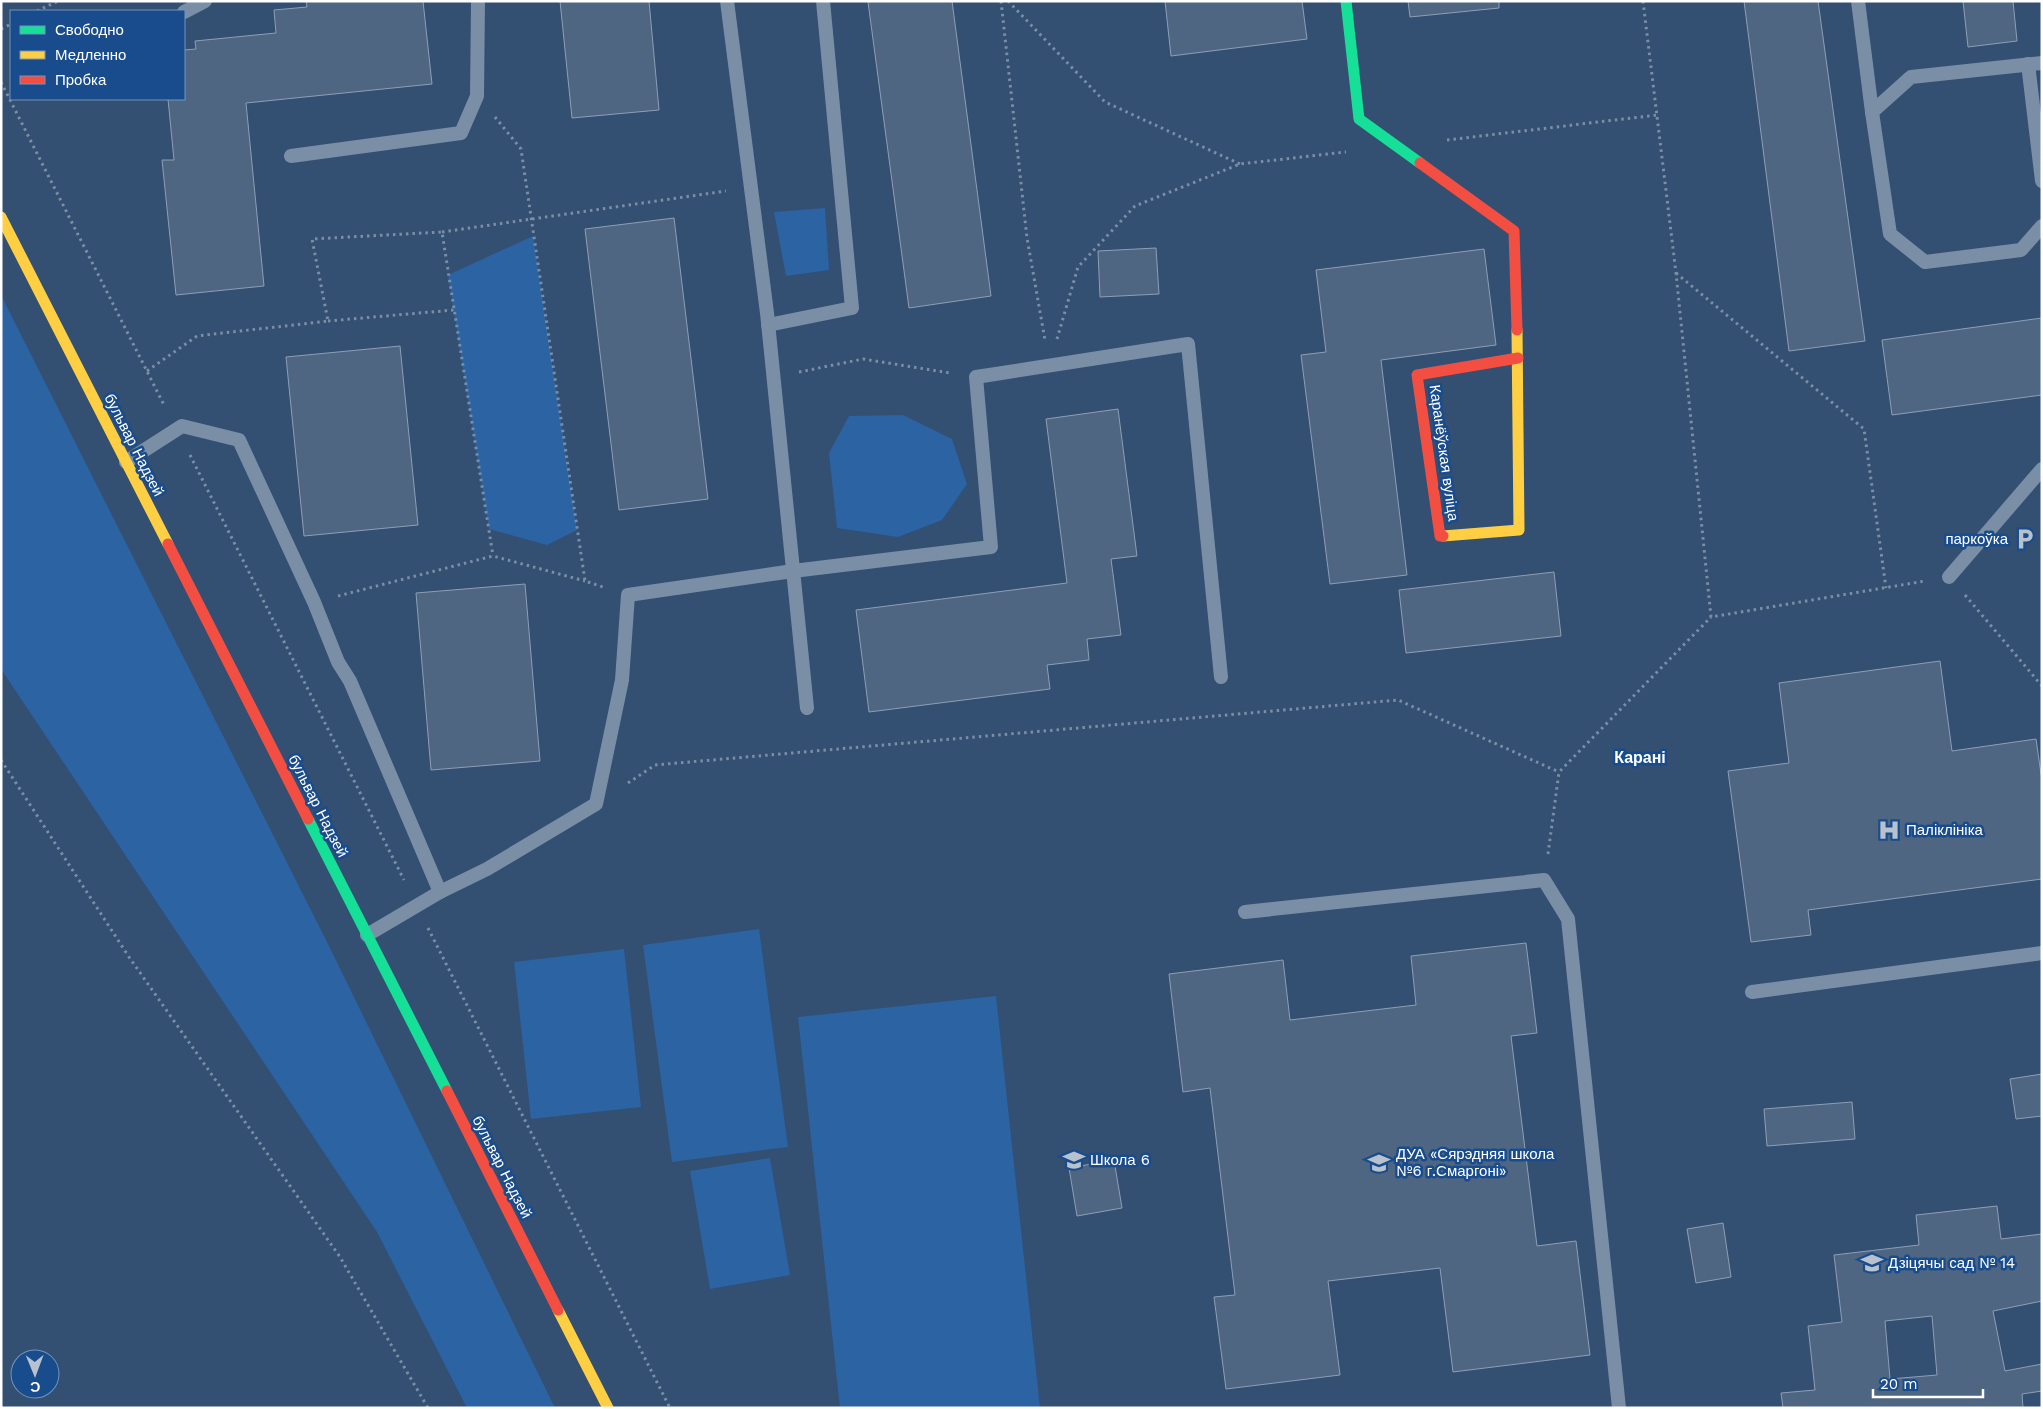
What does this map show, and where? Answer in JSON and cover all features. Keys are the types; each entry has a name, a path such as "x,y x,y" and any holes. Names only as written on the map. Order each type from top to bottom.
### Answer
{"street":[{"name":"Каранёўская вуліца","path":"1346,1 1359,119 1514,231 1518,358 1520,530 1440,536 1418,376 1518,358"},
{"name":"бульвар Надзей","path":"1,217 608,1408"}],"lane":[{"path":"185,11 205,1"},
{"path":"291,156 462,133 477,96 478,1"},
{"path":"727,1 774,378 807,708"},
{"path":"768,325 852,308 823,1"},
{"path":"1858,1 1890,234 1925,262 2021,250 2042,226"},
{"path":"1872,112 1911,77 2035,64 2042,181"},
{"path":"367,935 440,892 487,870 596,804 622,680 628,595 793,571 991,548 976,377 1188,344 1221,678"},
{"path":"126,462 182,426 239,440 314,602 338,662 350,681 440,892"},
{"path":"1949,577 2042,469"},
{"path":"1245,912 1544,880 1568,919 1620,1408"},
{"path":"1752,992 2042,953"}],"path":[{"path":"40,10 58,1"},
{"path":"1001,1 1028,238 1049,366"},
{"path":"1008,1 1105,102 1240,164"},
{"path":"1643,1 1676,274 1711,617"},
{"path":"1,82 10,100"},
{"path":"477,96 521,149 584,581"},
{"path":"10,100 670,1408"},
{"path":"1445,140 1657,115"},
{"path":"1049,366 1078,268 1135,206 1240,164 1348,152"},
{"path":"328,321 312,239 442,232 751,188"},
{"path":"442,232 493,556"},
{"path":"1676,274 1864,429 1886,588"},
{"path":"147,371 197,336 328,321 454,310"},
{"path":"774,378 863,359 976,377"},
{"path":"314,602 493,556 628,595"},
{"path":"1544,880 1559,772 1711,617 1949,577 2042,686"},
{"path":"596,804 655,765 1398,700 1559,772"},
{"path":"1,760 129,957 340,1256 428,1408"}],"shaded area":[{"path":"825,208 829,270 786,276 774,212"},
{"path":"533,236 577,530 547,545 489,529 448,275"},
{"path":"1,295 328,944 555,1408 467,1408 377,1232 1,669"},
{"path":"903,415 952,439 967,484 942,520 898,537 837,528 829,453 849,416"},
{"path":"759,929 788,1147 672,1162 643,945"},
{"path":"624,949 641,1107 531,1119 514,962"},
{"path":"996,996 1040,1408 840,1408 798,1017"},
{"path":"770,1158 790,1275 710,1289 690,1171"}],"building":[{"path":"306,1 423,1 432,84 246,103 264,286 176,295 162,160 174,160 168,100 185,100 185,50 196,49 195,41 276,33 274,10 307,7"},
{"path":"560,1 649,1 659,110 572,118"},
{"path":"952,1 991,296 909,308 868,2"},
{"path":"1165,1 1302,1 1307,39 1171,56"},
{"path":"1408,1 1499,1 1499,8 1410,17"},
{"path":"1744,1 1818,1 1865,341 1789,351"},
{"path":"1963,1 2013,1 2017,41 1968,47"},
{"path":"674,218 708,499 619,510 585,229"},
{"path":"1156,248 1159,294 1100,297 1098,251"},
{"path":"1484,249 1496,345 1381,360 1407,575 1330,584 1301,355 1326,352 1316,270"},
{"path":"2042,318 2042,395 1892,415 1882,340"},
{"path":"400,346 418,525 304,536 286,357"},
{"path":"1118,409 1137,556 1111,559 1121,635 1087,639 1089,660 1047,665 1050,689 869,712 856,610 1067,583 1046,419"},
{"path":"1554,572 1561,636 1406,653 1399,590"},
{"path":"525,584 540,761 431,770 416,593"},
{"name":"Паліклініка","path":"1940,661 1952,751 2036,739 2042,781 2042,879 1808,910 1811,935 1751,942 1728,771 1789,763 1779,683"},
{"path":"1526,943 1537,1033 1511,1036 1537,1246 1576,1241 1590,1355 1453,1372 1440,1268 1328,1281 1340,1375 1226,1389 1214,1297 1235,1295 1210,1088 1183,1092 1169,974 1283,960 1290,1020 1416,1005 1411,956"},
{"path":"2042,1074 2042,1116 2016,1119 2010,1079"},
{"path":"1852,1102 1855,1139 1767,1146 1764,1109"},
{"path":"1114,1160 1122,1208 1077,1216 1069,1168"},
{"path":"1997,1206 2001,1239 2042,1234 2042,1301 1993,1311 2005,1371 2042,1364 2042,1391 2022,1394 2023,1408 1783,1408 1781,1393 1815,1390 1808,1326 1842,1322 1834,1255 1919,1245 1916,1215","holes":["1932,1316 1937,1375 1890,1379 1885,1321"]},
{"path":"1723,1223 1731,1277 1696,1283 1687,1229"}],"traffic: fast":[{"path":"1346,1 1359,119 1420,163"},
{"path":"308,819 447,1091"}],"traffic: slow":[{"path":"1,217 168,544"},
{"path":"1443,536 1519,530 1517,330"},
{"path":"558,1310 608,1408"}],"traffic: jam":[{"path":"1420,163 1514,231 1517,330"},
{"path":"1443,536 1440,536 1417,375 1518,358"},
{"path":"168,544 308,819"},
{"path":"447,1091 558,1310"}],"place":[{"name":"паркоўка","path":"2025,539"},
{"name":"Паліклініка","path":"1889,830"},
{"name":"Школа 6","path":"1074,1160"},
{"name":"ДУА «Сярэдняя школа №6 г.Смаргоні»","path":"1379,1163"},
{"name":"Дзіцячы сад № 14","path":"1872,1263"}],"district":[{"name":"Карані","path":"1640,757"}]}
